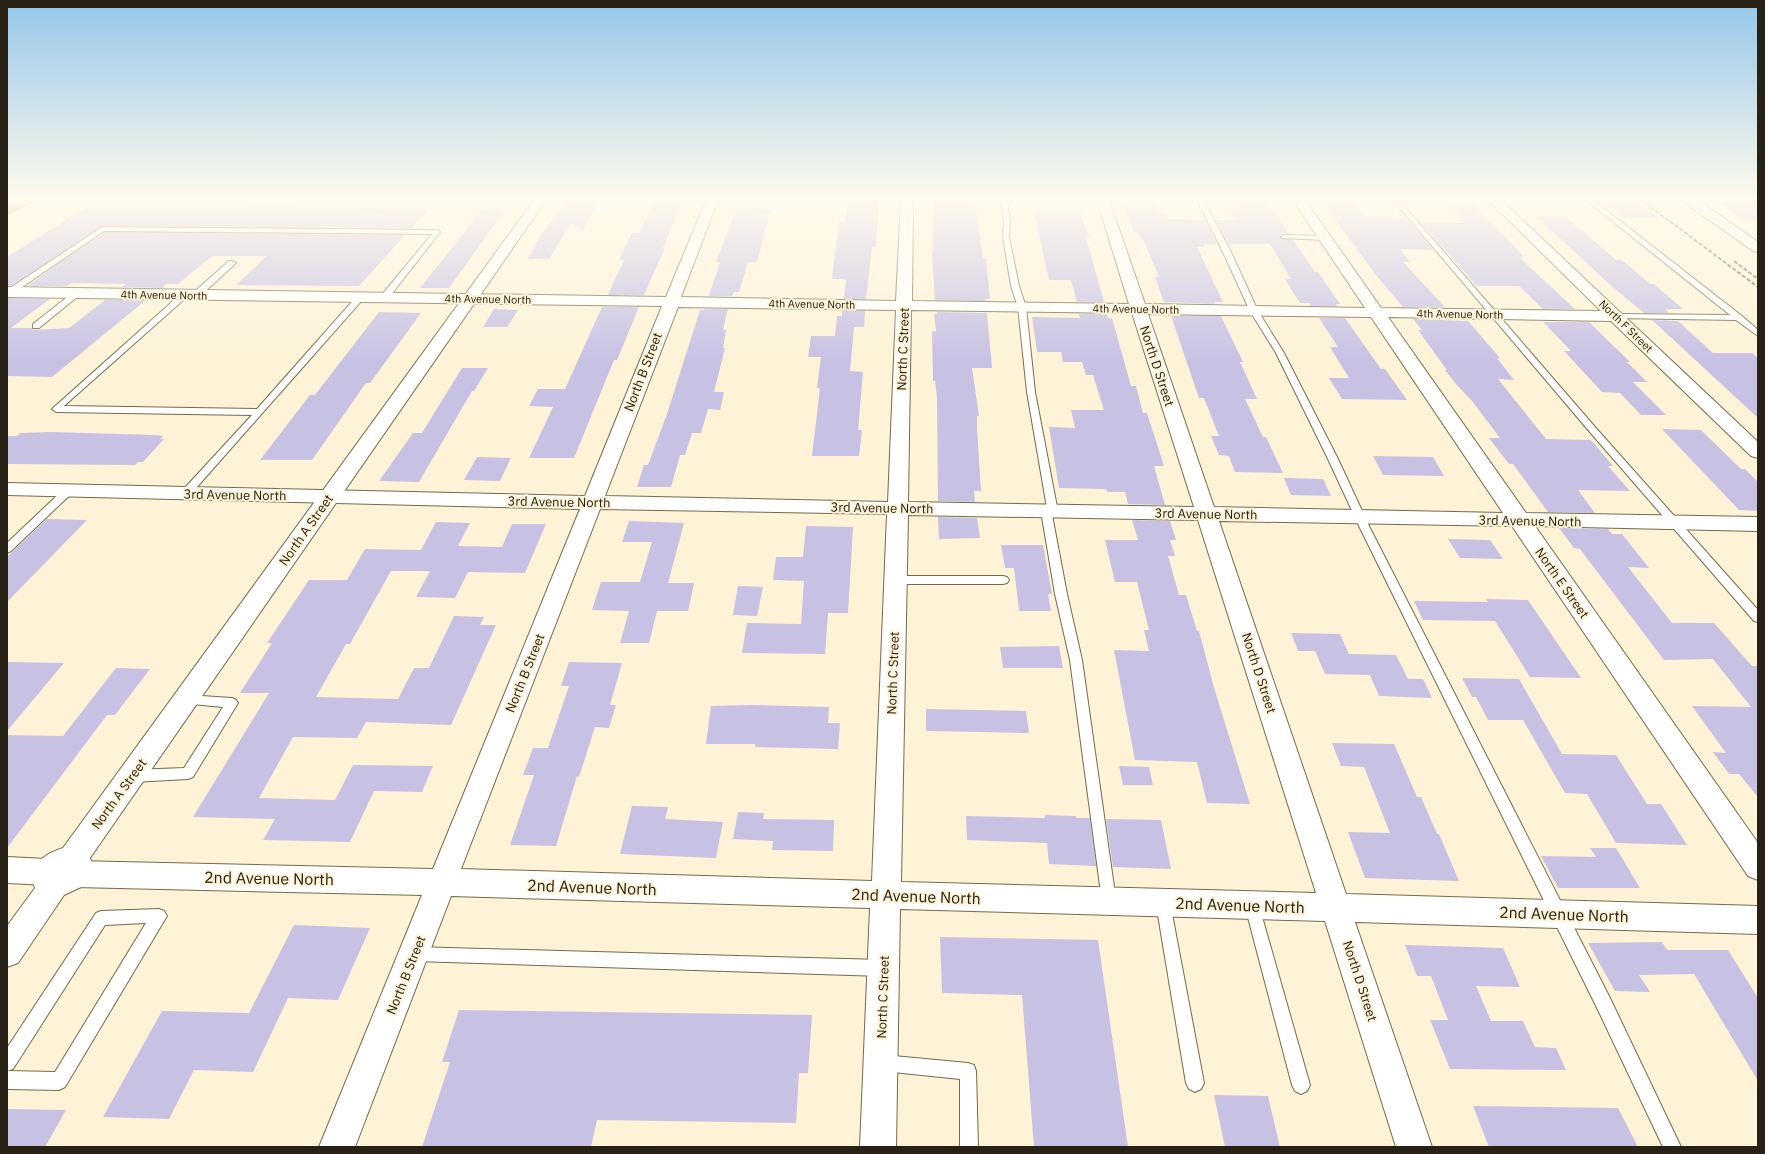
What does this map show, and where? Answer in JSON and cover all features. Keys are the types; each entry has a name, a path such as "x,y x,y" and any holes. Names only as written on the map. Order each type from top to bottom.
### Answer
{"street":[{"name":"North A Street","path":"10,943 132,776 502,254"},
{"name":"North B Street","path":"337,1147 690,254"},
{"name":"North C Street","path":"878,1147 905,254"},
{"name":"North D Street","path":"1121,254 1414,1147"},
{"name":"North E Street","path":"1336,254 1758,867"},
{"name":"North F Street","path":"1551,254 1758,452"},
{"name":"4th Avenue North","path":"8,292 1617,316"},
{"name":"3rd Avenue North","path":"7,489 185,494 1677,524 1758,524"},
{"name":"2nd Avenue North","path":"7,870 1758,920"}],"lane":[{"path":"8,292 65,254"},
{"path":"384,298 419,254"},
{"path":"1009,254 1015,286 1022,307 1031,392 1061,594 1076,660 1109,902"},
{"path":"1228,254 1254,311 1280,353 1333,459 1359,517 1604,1004 1672,1147"},
{"path":"1442,254 1616,457 1677,524 1758,618"},
{"path":"1658,254 1758,334"},
{"path":"232,263 191,295 56,409 259,412"},
{"path":"36,326 78,293"},
{"path":"185,494 360,298"},
{"path":"1617,316 1739,318"},
{"path":"7,550 68,491"},
{"path":"896,580 1003,580"},
{"path":"132,776 188,773 232,703 186,700"},
{"path":"1163,903 1195,1083"},
{"path":"1252,905 1301,1085"},
{"path":"7,1063 101,918 159,916 59,1081 7,1080"},
{"path":"414,954 884,968"},
{"path":"881,1063 968,1071 969,1147"}],"building":[{"path":"12,254 60,254 11,286 7,286 7,257"},
{"path":"73,254 388,254 359,286 236,285 267,256 212,256 178,284 166,284 162,288 122,287 126,284 71,283 67,286 27,286"},
{"path":"447,254 474,254 449,288 420,288"},
{"path":"530,254 552,254 549,259 527,259"},
{"path":"622,254 662,254 644,295 608,295 624,260 619,260"},
{"path":"719,254 759,254 757,262 748,262 739,292 734,292 732,296 709,296 720,262 716,262"},
{"path":"835,254 871,254 866,299 844,299 846,279 832,279"},
{"path":"932,254 982,254 983,259 986,259 990,299 985,299 986,301 935,300"},
{"path":"1043,254 1090,254 1104,302 1077,302 1071,280 1049,280"},
{"path":"1149,254 1200,254 1223,302 1214,302 1215,304 1164,302 1155,277 1159,277"},
{"path":"1276,254 1303,254 1315,272 1318,272 1340,304 1336,304 1337,306 1311,306 1310,303 1300,303 1285,279 1291,279"},
{"path":"1360,254 1404,254 1410,262 1403,262 1445,307 1403,307"},
{"path":"1448,254 1521,254 1524,257 1519,257 1575,309 1543,309 1519,286 1477,286"},
{"path":"1577,254 1609,254 1616,260 1622,260 1650,284 1654,284 1683,309 1665,309 1669,313 1644,313 1608,283"},
{"path":"7,298 50,299 11,328 32,328 33,330 69,328 105,300 146,300 52,377 7,376"},
{"path":"602,307 639,307 617,360 614,360 574,458 529,458 553,407 529,406 538,389 565,389"},
{"path":"494,309 518,310 507,327 483,327"},
{"path":"728,309 723,330 726,330 723,348 725,348 714,392 724,392 720,410 708,409 701,433 692,433 685,455 680,455 671,487 637,487 644,465 648,465 667,414 700,310"},
{"path":"842,311 865,311 864,327 854,327 850,371 863,372 858,430 862,430 859,456 812,456 820,388 817,388 821,357 808,357 811,336 835,336 837,316 842,316"},
{"path":"379,312 421,313 370,383 366,383 312,460 260,460 310,395 315,395"},
{"path":"937,312 987,313 992,368 972,368 979,416 977,416 977,429 981,491 974,491 975,502 938,501 937,398 935,381 933,381 932,331 936,332 934,314 937,314"},
{"path":"1079,314 1107,314 1108,318 1112,318 1131,386 1136,386 1143,413 1147,413 1164,466 1154,466 1165,505 1128,504 1125,492 1107,492 1106,489 1059,488 1049,427 1075,428 1071,410 1104,410 1093,375 1086,375 1082,362 1063,362 1061,352 1037,352 1032,317 1080,318"},
{"path":"1171,316 1221,316 1243,362 1240,362 1257,399 1245,399 1263,437 1266,437 1283,473 1235,472 1229,456 1219,455 1211,436 1219,436 1204,398 1199,398"},
{"path":"1319,318 1345,318 1381,369 1385,369 1407,400 1342,399 1329,378 1349,378 1330,347 1338,347"},
{"path":"1413,319 1468,321 1500,358 1497,358 1514,380 1498,379 1546,439 1591,440 1613,466 1608,466 1630,491 1578,490 1595,513 1548,512 1513,464 1509,464 1489,438 1500,438 1472,401 1445,370 1447,370 1418,330 1422,330"},
{"path":"1652,320 1678,321 1713,353 1752,353 1758,358 1758,418"},
{"path":"1543,322 1589,322 1630,362 1627,362 1647,382 1633,382 1666,415 1641,415 1620,393 1602,392 1564,351 1571,351"},
{"path":"462,368 488,368 474,391 472,391 419,482 379,481 413,433 422,433"},
{"path":"1662,429 1701,430 1741,469 1745,469 1758,482 1758,511 1739,510"},
{"path":"52,432 155,435 163,436 160,439 164,439 143,462 138,462 135,465 7,464 7,436 17,436 20,433"},
{"path":"1373,456 1433,457 1444,476 1383,475"},
{"path":"477,457 511,458 500,481 464,480"},
{"path":"1284,478 1323,479 1331,496 1291,495"},
{"path":"938,517 977,518 980,538 939,539"},
{"path":"47,519 87,520 7,602 7,557"},
{"path":"1132,520 1170,521 1176,540 1170,540 1175,556 1168,556 1179,595 1186,595 1197,631 1199,631 1215,691 1250,804 1207,803 1197,762 1135,760 1114,650 1149,651 1144,630 1149,630 1137,582 1115,582 1105,540 1138,540"},
{"path":"629,521 684,523 668,583 694,583 688,611 657,611 649,643 620,643 629,611 592,610 601,582 640,582 652,542 622,542"},
{"path":"436,522 470,523 458,546 502,547 512,524 546,524 525,573 468,572 455,598 416,597 430,571 391,571 350,644 346,644 316,697 398,699 414,668 429,668 454,616 484,617 480,625 496,625 451,725 366,722 357,738 293,737 259,798 335,800 353,765 433,766 422,792 374,791 350,842 263,840 275,819 193,817 269,693 240,693 272,643 267,643 309,580 347,580 365,549 421,550"},
{"path":"806,526 853,527 848,613 828,613 825,654 742,653 747,623 801,624 804,581 773,580 776,557 803,557"},
{"path":"1559,528 1608,529 1612,534 1622,534 1649,568 1628,567 1672,623 1714,623 1752,666 1758,666 1758,797 1739,774 1729,774 1713,752 1726,753 1692,706 1751,707 1713,659 1664,660 1580,549 1574,548"},
{"path":"1448,539 1490,540 1503,559 1460,558"},
{"path":"1001,545 1043,545 1052,594 1048,594 1051,611 1019,611 1014,568 1005,568"},
{"path":"738,586 763,587 757,616 733,615"},
{"path":"1486,599 1528,600 1581,678 1530,677 1495,621 1423,620 1414,601 1488,602"},
{"path":"1291,633 1340,634 1349,654 1396,655 1408,679 1423,679 1432,698 1379,696 1370,675 1325,674 1315,651 1298,651"},
{"path":"1059,646 1063,668 1003,668 1000,647"},
{"path":"7,662 64,663 7,731"},
{"path":"569,662 622,663 610,705 616,705 609,728 595,727 579,777 577,776 556,846 510,845 534,775 523,775 533,748 548,748 569,686 561,686"},
{"path":"116,668 150,669 115,715 107,715 7,848 7,735 63,736"},
{"path":"1462,678 1519,679 1562,754 1616,755 1647,804 1661,804 1687,845 1616,843 1587,794 1565,793 1523,720 1488,720 1476,697 1472,697"},
{"path":"752,705 829,707 828,723 840,723 838,749 755,747 755,744 706,744 711,706"},
{"path":"926,709 1026,711 1029,733 926,731"},
{"path":"1332,743 1394,744 1417,797 1421,797 1437,834 1439,834 1459,881 1365,878 1348,832 1390,833 1364,767 1341,766"},
{"path":"1119,766 1149,767 1153,785 1123,785"},
{"path":"632,806 668,807 665,819 723,822 716,858 620,854"},
{"path":"738,812 764,813 763,819 834,820 833,851 772,850 773,841 733,839"},
{"path":"1045,815 1090,818 1096,866 1049,864 1047,843 967,840 966,816 1045,818"},
{"path":"1106,819 1161,820 1171,869 1113,867"},
{"path":"1590,848 1616,848 1640,888 1558,888 1541,856 1596,857"},
{"path":"294,925 370,928 338,1000 288,998 253,1072 194,1070 169,1119 103,1117 162,1011 249,1013"},
{"path":"940,937 1098,940 1128,1147 1034,1147 1022,995 942,993"},
{"path":"1662,942 1667,950 1728,950 1758,998 1758,1081 1694,974 1639,975 1650,992 1615,991 1588,943"},
{"path":"1405,945 1503,948 1520,987 1476,986 1491,1021 1523,1021 1535,1047 1556,1048 1566,1070 1450,1069 1430,1020 1448,1020 1431,976 1417,976"},
{"path":"459,1010 812,1015 808,1073 799,1073 796,1123 597,1120 591,1147 422,1147 450,1062 442,1062"},
{"path":"1214,1095 1268,1096 1280,1147 1225,1147"},
{"path":"1473,1106 1618,1108 1638,1147 1489,1147"},
{"path":"7,1109 66,1110 45,1147 7,1147"}],"railway":[{"path":"1713,254 1758,287"},
{"path":"1734,261 1758,279"}]}
